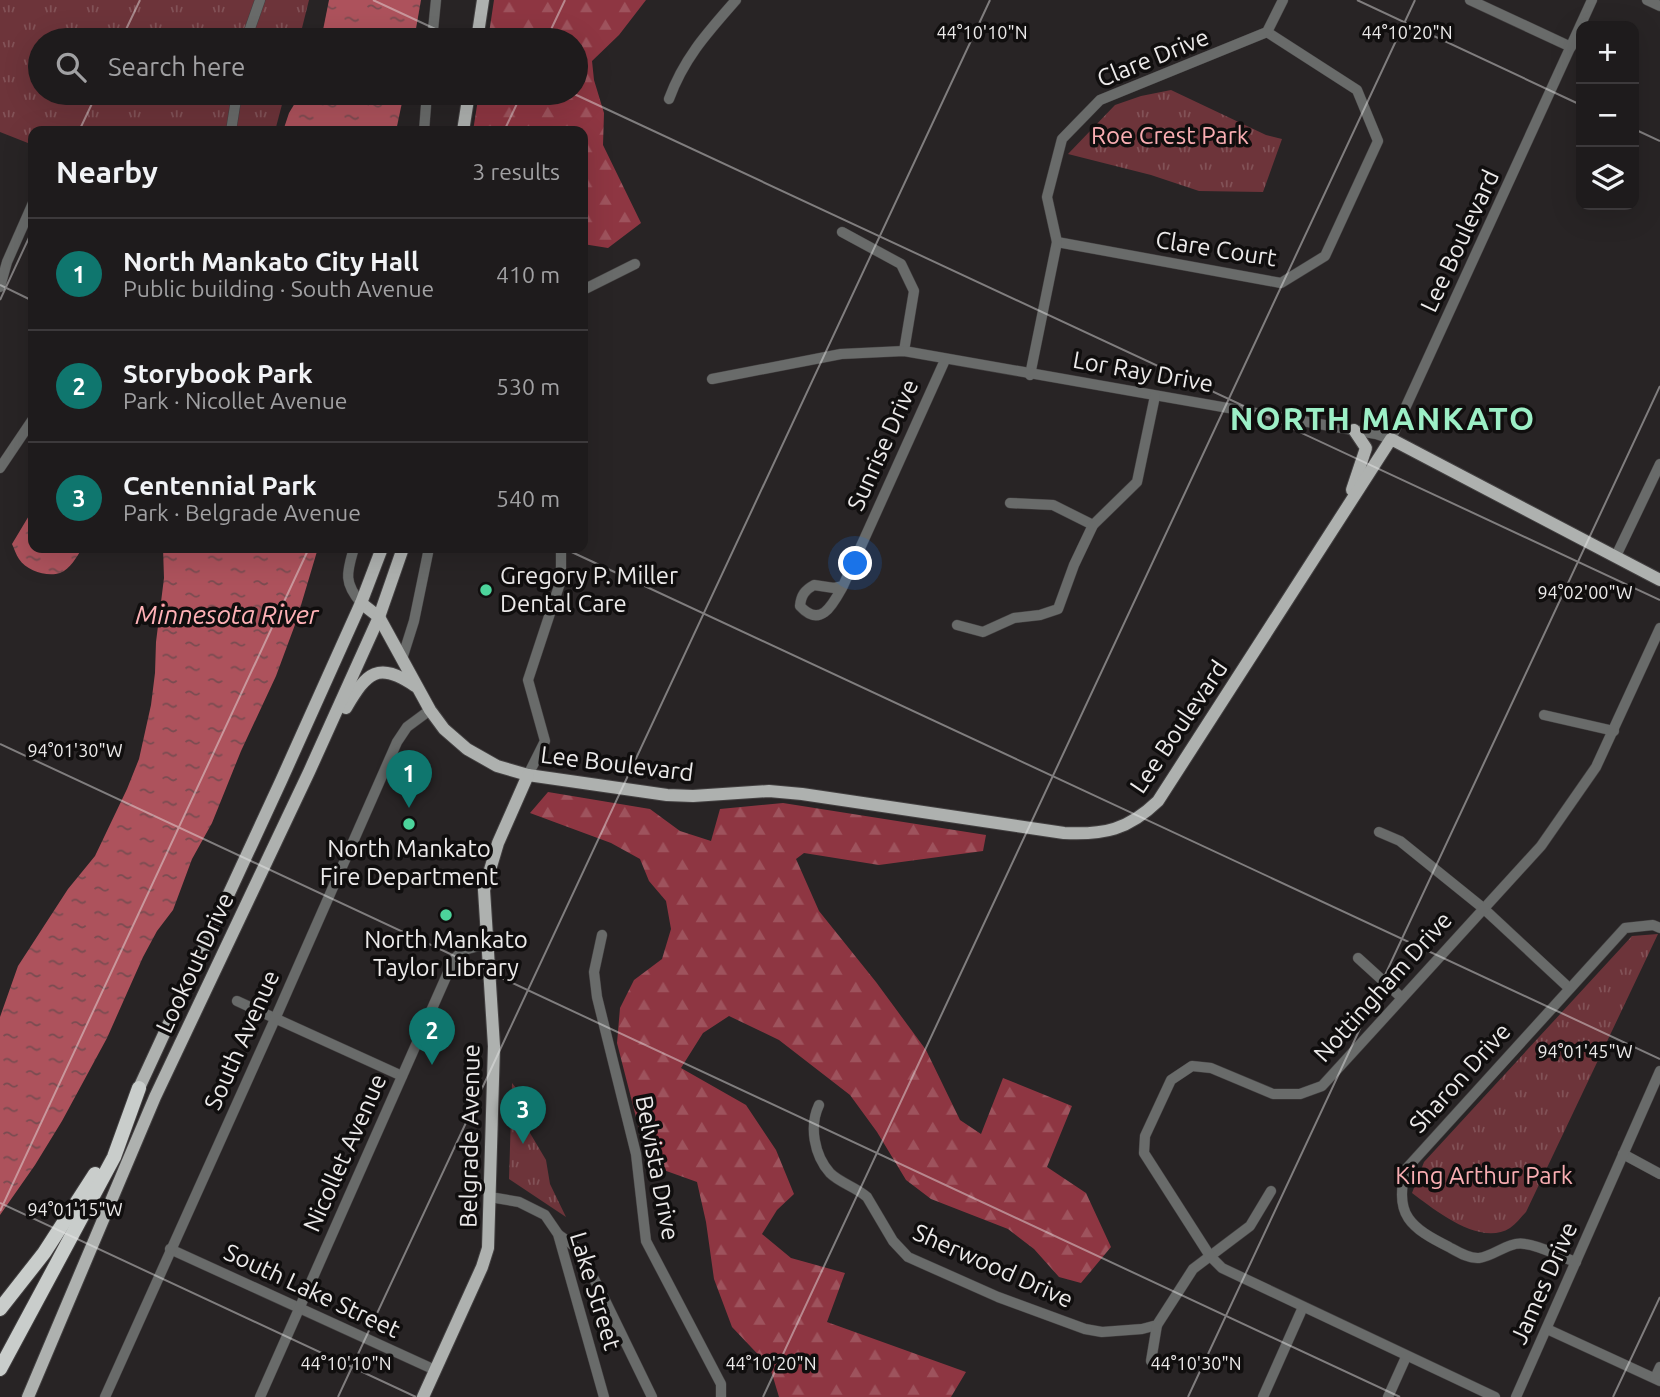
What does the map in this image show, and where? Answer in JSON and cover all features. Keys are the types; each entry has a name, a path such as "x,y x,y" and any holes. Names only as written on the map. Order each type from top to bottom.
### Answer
{"highway":[{"path":"0,1309 44,1253 86,1189 139,1088"},
{"path":"0,1369 114,1157 139,1088"}],"main road":[{"path":"479,28 483,0"},
{"path":"464,126 467,105"},
{"path":"1343,513 1366,448 1354,430"},
{"name":"Lee Boulevard","path":"360,603 379,617 430,710 444,729 467,749 497,766 528,775 667,795 769,791 1064,833 1106,832 1125,826 1144,815 1158,801 1391,439"},
{"name":"Lor Ray Drive","path":"1391,439 1660,580"},
{"name":"Lookout Drive","path":"139,1088 360,603 380,553"},
{"name":"Lookout Drive","path":"28,1397 155,1097 309,772 379,617 401,553"},
{"path":"393,579 407,553"},
{"path":"309,772 354,694 366,679 386,671 397,674 417,687"},
{"name":"Belgrade Avenue","path":"423,1397 482,1268 488,1248 495,1046 484,890 498,843 528,775"}],"street":[{"path":"250,28 260,0"},
{"path":"433,28 436,0"},
{"path":"669,100 678,75 695,47 736,0"},
{"path":"1267,32 1283,0"},
{"path":"1470,0 1571,47"},
{"name":"Lee Boulevard","path":"1391,439 1592,0"},
{"path":"1647,0 1660,6"},
{"name":"Clare Court","path":"1057,242 1281,283 1325,256 1378,141 1357,90 1267,32"},
{"name":"Clare Drive","path":"1030,374 1057,242 1047,197 1062,139 1100,100 1267,32"},
{"path":"232,126 235,105"},
{"path":"425,126 427,105"},
{"path":"0,287 7,262 28,214"},
{"path":"842,232 901,264 914,291 904,351"},
{"path":"588,288 635,264"},
{"name":"Lor Ray Drive","path":"712,379 841,354 904,351 1354,430 1391,439"},
{"name":"Sunrise Drive","path":"844,586 944,360"},
{"path":"957,625 983,632 1014,618 1040,615 1058,609 1073,565 1093,525 1137,482 1155,396"},
{"path":"0,468 28,426"},
{"path":"1616,556 1660,464"},
{"path":"1010,503 1053,505 1093,525"},
{"path":"353,553 347,575 350,590 360,603"},
{"path":"402,659 414,621 428,553"},
{"name":"Belgrade Avenue","path":"528,775 545,741 528,680 561,580 561,553"},
{"name":"Nottingham Drive","path":"1494,1397 1222,1268 1210,1256 1144,1153 1144,1136 1171,1080 1192,1066 1211,1068 1273,1094 1300,1094 1322,1086 1541,846 1596,767 1660,628"},
{"name":"South Avenue","path":"104,1397 397,742 407,727 430,710"},
{"path":"1544,715 1614,731"},
{"path":"1379,832 1400,841 1483,908 1569,988"},
{"name":"Sharon Drive","path":"1576,1262 1526,1244 1513,1244 1481,1258 1472,1258 1422,1234 1408,1220 1401,1203 1401,1187 1406,1169 1625,928 1653,925 1660,928"},
{"name":"Belvista Drive","path":"602,934 594,972 597,997 636,1154 646,1241 721,1384 721,1397"},
{"name":"Nicollet Avenue","path":"260,1397 454,959 464,950 486,944"},
{"path":"1357,958 1402,998"},
{"path":"237,1001 402,1076"},
{"name":"James Drive","path":"1516,1397 1660,1071"},
{"name":"Sherwood Drive","path":"819,1105 814,1115 813,1131 824,1164 831,1173 867,1198 893,1241 908,1257 998,1297 1085,1329 1102,1332 1157,1325"},
{"path":"1623,1154 1660,1174"},
{"path":"1152,1362 1157,1325 1193,1269 1250,1226 1271,1191"},
{"name":"Lake Street","path":"490,1197 519,1202 545,1215 558,1234 604,1397"},
{"path":"558,1234 577,1248 652,1397"},
{"name":"South Lake Street","path":"170,1250 435,1370"},
{"path":"1262,1397 1303,1307"},
{"path":"1547,1329 1658,1380 1660,1367"},
{"path":"1388,1397 1406,1357"}],"green space":[{"path":"0,0 309,0 302,28 28,28 28,105 282,105 276,126 28,126 28,143 0,132"},
{"path":"494,0 646,0 619,35 592,61 594,80 604,113 603,145 641,223 608,248 588,245 588,126 474,126 477,105 588,105 588,28 490,28"},
{"name":"Roe Crest Park","path":"1171,90 1266,135 1282,139 1263,192 1199,191 1151,175 1068,154 1115,105"},
{"path":"548,792 650,809 680,831 711,841 720,809 783,803 986,835 983,851 879,865 804,853 796,859 819,911 926,1050 960,1120 981,1134 1003,1078 1072,1106 1047,1167 1086,1193 1111,1247 1081,1283 1059,1277 1034,1249 1008,1229 931,1199 906,1180 877,1132 850,1095 779,1040 729,1016 703,1033 681,1068 746,1105 776,1150 794,1194 777,1210 762,1234 791,1258 845,1273 827,1322 966,1372 951,1397 779,1397 770,1367 732,1327 714,1279 697,1182 658,1168 639,1129 617,1043 620,1008 634,980 662,959 671,929 666,901 649,881 640,859 611,843 530,813"},
{"name":"King Arthur Park","path":"1658,934 1526,1212 1510,1228 1498,1233 1485,1233 1445,1217 1412,1193 1424,1162 1632,936"},
{"path":"512,1083 524,1098 527,1128 546,1160 550,1184 566,1217 509,1179"}],"water":[{"path":"329,0 421,0 416,28 323,28"},
{"path":"294,105 401,105 397,126 285,126"},
{"path":"28,517 28,553 79,553 64,571 49,574 32,570 23,563 12,544"},
{"name":"Minnesota River","path":"163,553 317,553 296,622 276,676 241,751 212,823 192,859 173,910 157,931 143,957 107,1038 62,1121 0,1215 0,1017 18,966 68,889 95,856 139,759 151,705 164,578"}],"place":[{"name":"Gregory P. Miller Dental Care","path":"486,590"},
{"name":"North Mankato City Hall","path":"409,808"},
{"name":"North Mankato Fire Department","path":"409,824"},
{"name":"North Mankato Taylor Library","path":"446,915"},
{"name":"Storybook Park","path":"432,1065"},
{"name":"Centennial Park","path":"523,1144"}],"district":[{"name":"NORTH MANKATO","path":"1383,419"}]}
